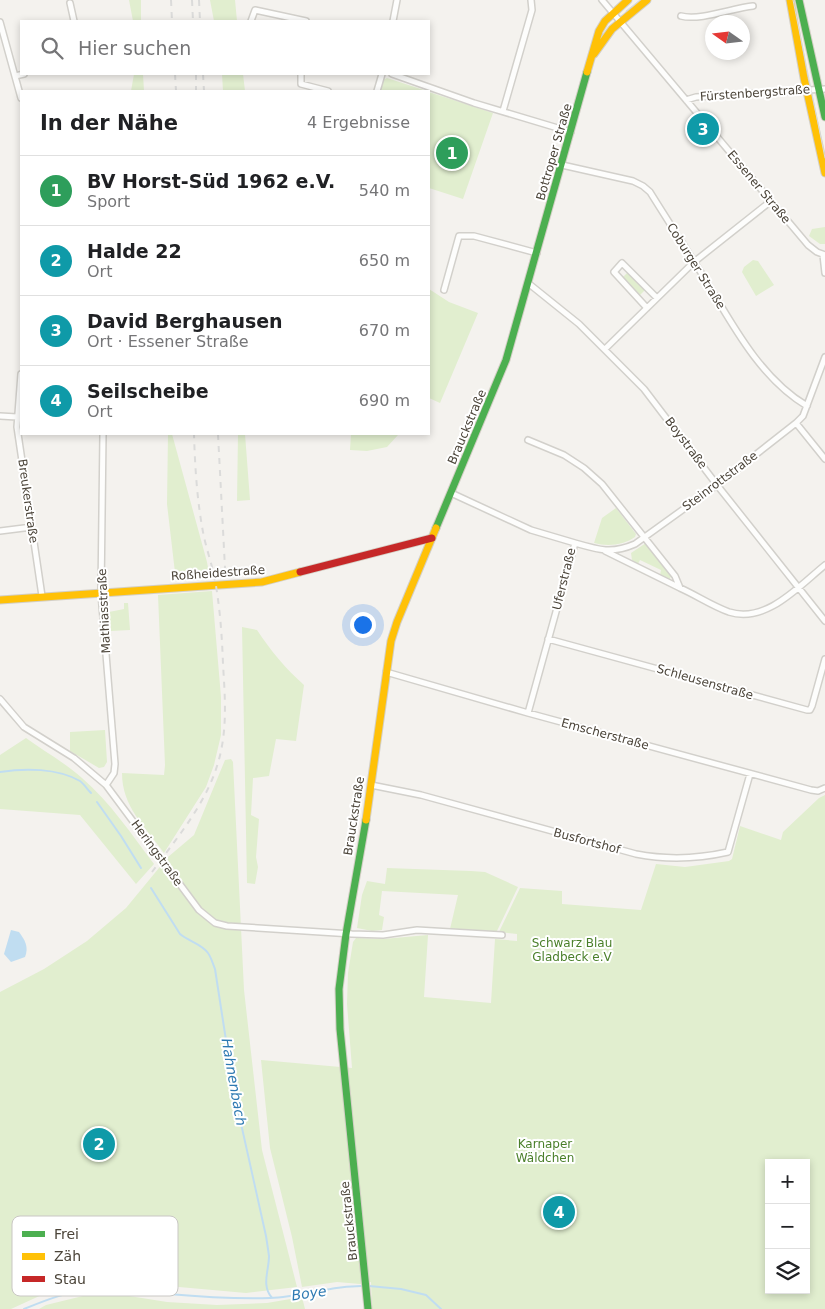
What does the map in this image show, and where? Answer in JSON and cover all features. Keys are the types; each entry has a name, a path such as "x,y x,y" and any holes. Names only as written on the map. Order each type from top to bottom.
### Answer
{"main road":[{"name":"Bottroper Straße","path":"508,355 599,31 605,21 628,0"},
{"name":"Bottroper Straße","path":"592,56 612,29 647,0"},
{"path":"790,0 825,173"},
{"path":"799,0 812,63 822,89 825,117"},
{"name":"Brauckstraße","path":"368,1305 340,1029 339,989 346,934 371,785 391,641 508,355"},
{"name":"Roßheidestraße","path":"0,600 262,582 432,538"}],"street":[{"path":"393,20 397,0"},
{"path":"503,111 532,10 531,0"},
{"name":"Essener Straße","path":"602,0 808,245 824,255 825,274"},
{"path":"734,2 734,8"},
{"path":"70,3 74,20"},
{"path":"682,16 691,19 734,8 753,6"},
{"path":"252,20 254,10 301,20"},
{"path":"0,22 20,94"},
{"path":"15,76 20,75"},
{"path":"301,75 301,84 324,90"},
{"path":"377,90 382,75"},
{"path":"395,75 474,104 571,132"},
{"name":"Fürstenbergstraße","path":"686,100 696,96 797,92 822,89"},
{"name":"Coburger Straße","path":"562,165 633,181 650,192 735,329 753,354 772,376 797,400 807,406"},
{"path":"605,348 694,262 771,202"},
{"path":"444,290 459,236 474,236 537,253"},
{"path":"647,308 614,272 622,263 657,298"},
{"name":"Boystraße","path":"528,283 579,324 644,389 825,621"},
{"name":"Steinrottstraße","path":"575,543 604,551 621,550 635,544 717,485 796,423 802,416 825,357"},
{"name":"Breukerstraße","path":"19,427 17,417 20,385"},
{"path":"0,416 17,417"},
{"path":"796,423 825,459"},
{"name":"Breukerstraße","path":"20,435 42,596"},
{"name":"Mathiasstraße","path":"103,435 101,593 115,764 114,773 106,785"},
{"path":"528,440 564,455 584,468 602,484 675,576 680,588"},
{"name":"Uferstraße","path":"451,493 531,530 575,543 528,713"},
{"path":"0,531 32,527"},
{"path":"604,551 729,612 742,614 758,613 769,609 825,565"},
{"name":"Schleusenstraße","path":"548,638 807,710 810,710 812,706 825,659"},
{"name":"Emscherstraße","path":"386,672 750,774 811,790 818,791 825,788"},
{"name":"Heringstraße","path":"0,699 24,727 74,758 106,785 199,910 209,919 227,926 346,934 384,935 417,930 502,935"},
{"name":"Busfortshof","path":"371,785 420,795 636,854 658,858 680,858 728,852 750,774"}],"green space":[{"path":"129,0 141,0 141,20 133,20"},
{"path":"210,0 235,0 237,20 214,20"},
{"path":"134,75 143,75 144,90 131,90"},
{"path":"222,75 243,75 245,90 223,90"},
{"path":"387,78 424,90 380,90 383,80"},
{"path":"430,92 493,113 463,199 430,188"},
{"path":"825,227 825,244 820,244 809,236 812,229"},
{"path":"753,260 758,261 774,285 756,296 742,272 744,267"},
{"path":"628,272 645,290 640,295 623,277"},
{"path":"430,290 449,302 478,313 440,403 430,398"},
{"path":"168,435 172,435 210,579 176,581 167,504"},
{"path":"238,435 245,435 250,500 237,501"},
{"path":"351,435 398,435 387,447 367,451 350,450"},
{"path":"616,508 636,534 635,537 626,542 616,544 594,543 602,518"},
{"path":"646,543 671,575 670,579 660,575 661,570 640,560 638,564 632,560 631,553"},
{"path":"212,591 221,697 221,735 214,765 206,787 164,853 130,806 123,785 122,773 164,775 158,595"},
{"path":"124,603 128,603 130,630 111,631 109,612 124,609"},
{"path":"242,627 257,630 279,659 304,685 296,741 276,739 269,776 253,778 251,815 259,819 256,857 258,867 255,884 247,883"},
{"path":"105,730 107,762 104,767 99,768 70,751 70,732"},
{"path":"26,738 82,778 102,797 129,830 154,864 136,884 80,815 0,809 0,755"},
{"path":"231,759 233,762 244,990 262,1150 297,1287 246,1293 178,1287 178,1216 12,1216 12,1296 39,1296 11,1309 0,1309 0,992 44,969 87,941 126,908 168,857 194,835 225,760"},
{"name":"Karnaper Wäldchen","path":"825,795 825,1309 372,1309 371,1282 360,1284 337,1282 302,1287 270,1148 261,1060 352,1068 347,1004 348,973 353,942 356,938 383,939 428,935 424,997 491,1003 495,939 517,941 517,934 499,932 520,888 562,891 562,904 641,910 656,864 685,867 729,861 732,859 740,826 781,840 783,832 819,798"},
{"path":"387,868 485,872 518,887 496,933 450,929 458,895 382,891 379,915 384,917 382,930 372,931 357,928 362,895 367,881 385,884"},
{"path":"83,1296 129,1296 167,1302 217,1305 267,1303 302,1297 305,1309 39,1309 46,1305"}],"water":[{"path":"11,930 19,932 25,941 27,950 25,957 11,962 4,954"}],"waterway":[{"name":"Hahnenbach","path":"0,772 20,770 51,771 80,781 91,793"},
{"name":"Hahnenbach","path":"97,802 141,868"},
{"name":"Hahnenbach","path":"151,888 180,934 205,950 210,956 215,969 234,1092 266,1236 269,1256 266,1283 272,1298"},
{"name":"Boye","path":"178,1295 232,1298 282,1297 340,1287 364,1286"},
{"name":"Boye","path":"369,1286 401,1289 426,1295 441,1309"},
{"name":"Boye","path":"24,1309 59,1296"}],"tram line":[{"path":"626,11 640,0"},
{"path":"793,0 825,158"}],"railway":[{"path":"171,0 172,20"},
{"path":"192,0 193,20"},
{"path":"199,0 200,20"},
{"path":"175,75 176,90"},
{"path":"196,75 196,90"},
{"path":"203,75 204,90"},
{"path":"152,872 189,821 205,794 217,766 223,740 225,715 222,643 215,580 201,520 194,435"},
{"path":"218,435 225,568"}],"traffic: fast":[{"path":"799,0 825,117"},
{"path":"436,528 506,360 587,72"},
{"path":"366,820 346,934 339,989 340,1029 368,1309"}],"traffic: slow":[{"path":"587,72 599,31 605,21 628,0"},
{"path":"594,54 612,29 647,0"},
{"path":"790,0 804,78 825,173"},
{"path":"366,820 391,641 436,528"},
{"path":"0,600 262,582 300,572"}],"traffic: jam":[{"path":"300,572 432,538"}],"place":[{"name":"David Berghausen","path":"703,129"},
{"name":"BV Horst-Süd 1962 e.V.","path":"452,153"},
{"name":"Halde 22","path":"99,1144"},
{"name":"Seilscheibe","path":"559,1212"}],"park label":[{"name":"Schwarz Blau Gladbeck e.V","path":"572,950"}]}
